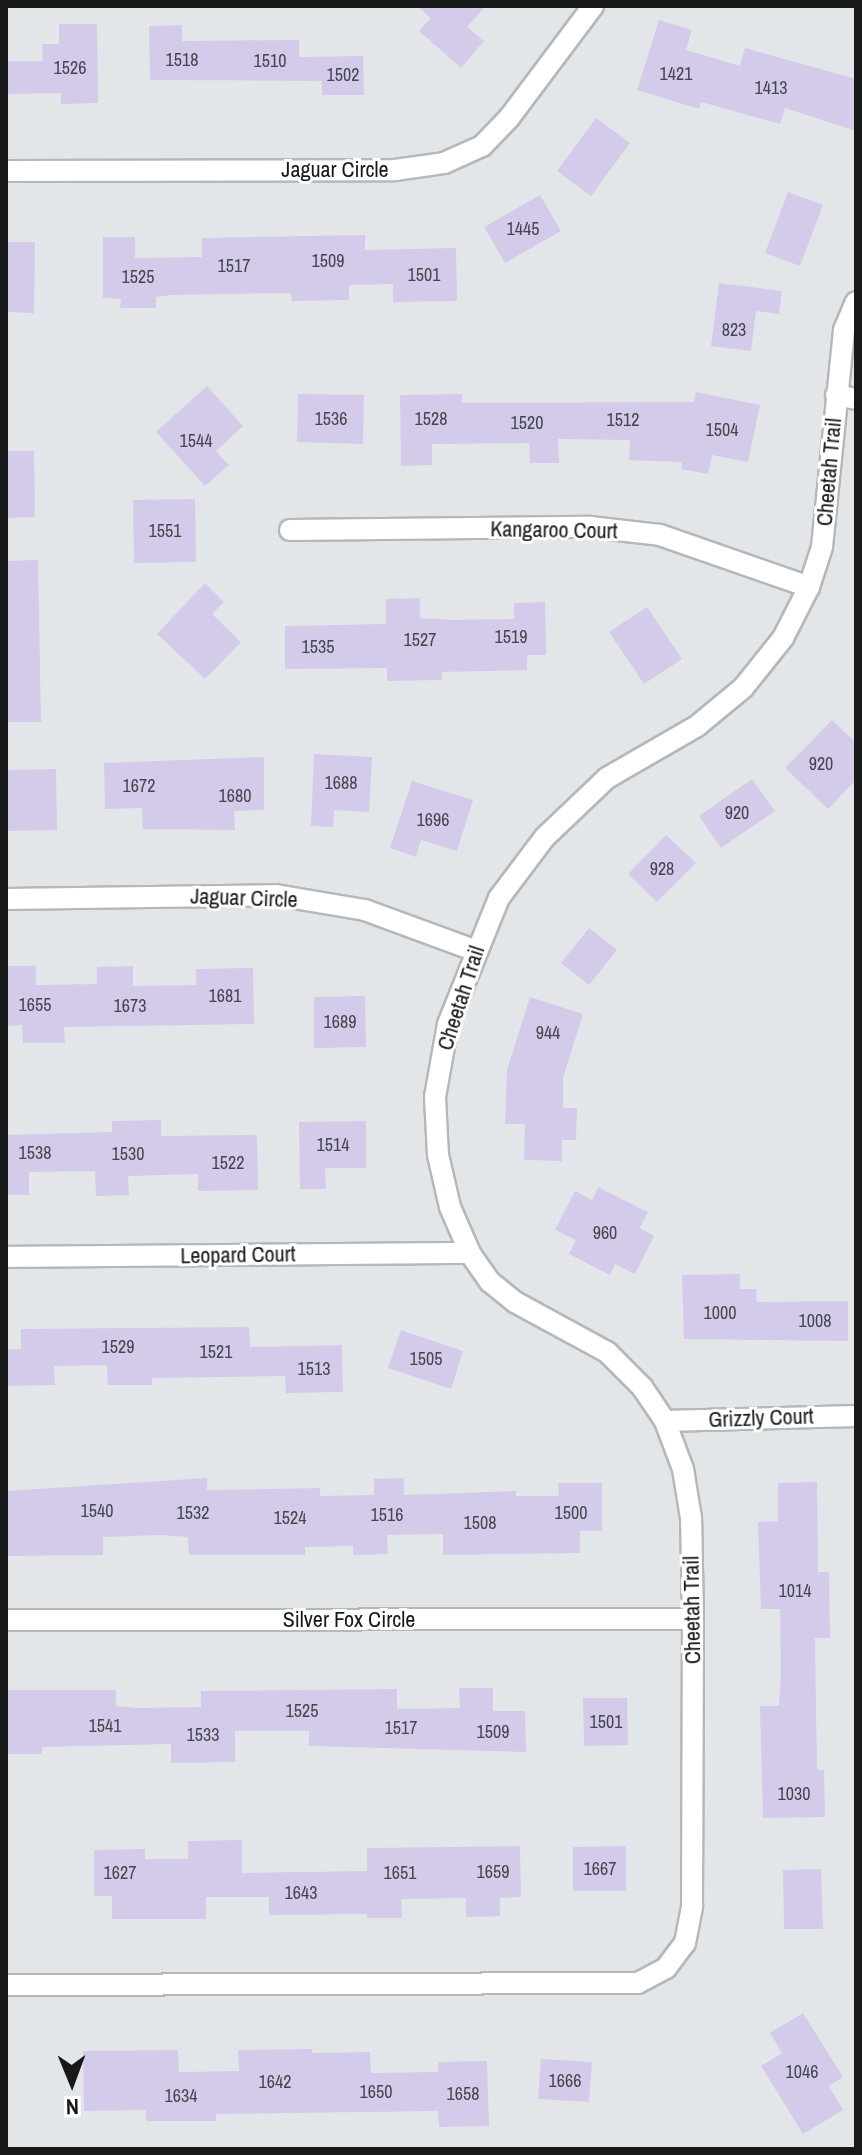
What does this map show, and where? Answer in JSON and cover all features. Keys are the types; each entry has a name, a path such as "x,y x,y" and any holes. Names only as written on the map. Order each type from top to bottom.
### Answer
{"street":[{"name":"Jaguar Circle","path":"6,171 395,170 444,163 482,146 509,118 593,6"},
{"name":"Cheetah Trail","path":"6,1985 638,1983 666,1968 685,1943 692,1906 693,1619 691,1518 683,1469 665,1421 643,1388 607,1352 515,1302 490,1282 470,1253 447,1194 435,1097 448,1024 474,950 499,898 545,837 607,778 697,726 743,688 783,638 809,587 829,507 846,397 844,330 856,302"},
{"name":"Kangaroo Court","path":"290,530 590,527 660,535 809,587"},
{"name":"Jaguar Circle","path":"6,899 276,895 365,910 474,950"},
{"name":"Leopard Court","path":"6,1257 470,1253"},
{"name":"Grizzly Court","path":"665,1421 856,1416"},
{"name":"Silver Fox Circle","path":"6,1620 693,1619"}],"building":[{"path":"417,6 486,6 467,27 484,41 461,68 419,31 431,18"},
{"path":"659,20 692,30 686,50 740,66 745,48 856,79 856,131 785,108 780,124 701,102 699,109 637,90"},
{"path":"59,24 97,24 98,103 61,104 61,93 6,94 6,61 43,61 42,44 59,44"},
{"path":"182,25 182,41 299,40 299,57 363,56 364,95 322,95 322,81 150,80 149,26"},
{"path":"596,118 630,143 591,196 557,171"},
{"path":"788,192 823,205 800,266 765,253"},
{"path":"540,195 561,231 505,263 484,227"},
{"path":"365,235 365,250 456,248 457,301 393,302 393,284 349,285 349,300 292,301 291,293 172,295 156,297 156,308 120,308 121,299 103,298 103,237 135,237 135,258 202,257 202,238"},
{"path":"6,242 35,242 34,313 6,312"},
{"path":"719,283 782,291 779,314 756,311 751,351 711,346"},
{"path":"207,386 243,426 216,451 229,465 205,486 156,432"},
{"path":"696,392 760,405 748,462 712,455 708,474 681,469 682,462 629,460 630,440 558,439 559,463 530,463 529,443 432,444 432,465 401,466 400,395 462,394 462,403 694,402"},
{"path":"298,394 364,395 363,444 297,442"},
{"path":"6,451 34,451 35,517 6,518"},
{"path":"195,499 196,562 134,563 133,500"},
{"path":"38,560 41,722 6,722 6,561"},
{"path":"205,583 224,602 212,614 241,642 205,679 157,634"},
{"path":"420,598 420,618 454,620 514,619 514,603 545,602 546,655 527,655 527,670 442,672 442,680 387,681 387,668 285,669 285,626 386,624 386,599"},
{"path":"647,607 682,659 644,684 609,632"},
{"path":"832,720 856,743 856,780 828,809 785,768"},
{"path":"314,754 372,757 369,812 334,810 333,827 311,826"},
{"path":"264,757 264,810 234,811 235,830 143,829 142,808 105,809 104,763"},
{"path":"56,769 57,830 6,831 6,770"},
{"path":"752,779 775,811 721,848 699,816"},
{"path":"412,781 473,800 457,851 421,840 416,857 390,848"},
{"path":"666,835 696,863 657,902 628,874"},
{"path":"589,928 617,950 589,985 561,963"},
{"path":"6,966 36,966 36,985 97,984 97,967 133,966 133,986 196,985 196,969 253,968 254,1024 64,1027 65,1043 23,1043 22,1025 6,1026"},
{"path":"365,996 366,1047 314,1048 314,997"},
{"path":"530,997 583,1014 563,1078 563,1108 577,1108 576,1140 562,1140 562,1161 524,1160 525,1124 505,1124 507,1070"},
{"path":"161,1120 161,1136 257,1135 258,1190 198,1191 198,1174 128,1176 129,1195 96,1196 95,1171 29,1172 29,1195 6,1195 6,1135 112,1132 112,1121"},
{"path":"366,1121 366,1168 325,1168 326,1189 300,1189 299,1122"},
{"path":"598,1187 648,1212 640,1228 654,1236 635,1274 615,1264 610,1275 569,1254 576,1240 555,1230 575,1191 592,1200"},
{"path":"740,1274 740,1289 756,1289 757,1302 848,1301 848,1341 684,1339 682,1275"},
{"path":"249,1327 250,1347 342,1345 343,1392 286,1393 285,1376 152,1378 152,1385 108,1385 107,1365 54,1366 55,1385 6,1386 6,1349 21,1349 21,1329"},
{"path":"401,1330 463,1351 451,1389 388,1368"},
{"path":"207,1478 207,1490 320,1488 320,1496 374,1495 374,1479 404,1478 404,1495 516,1491 516,1496 559,1496 558,1483 602,1483 602,1531 580,1531 580,1553 443,1555 443,1534 387,1535 388,1554 353,1555 353,1546 305,1547 305,1555 189,1555 188,1537 161,1535 103,1537 103,1555 6,1556 6,1491"},
{"path":"817,1482 818,1572 829,1572 830,1638 815,1638 817,1770 824,1770 825,1817 763,1818 760,1706 779,1706 780,1609 761,1609 758,1522 778,1521 778,1483"},
{"path":"459,1688 493,1688 493,1711 525,1711 526,1752 309,1746 309,1731 235,1731 235,1762 171,1763 171,1744 42,1747 42,1754 6,1754 7,1690 116,1690 116,1706 136,1708 201,1707 201,1691 397,1689 397,1709 460,1708"},
{"path":"583,1698 627,1698 628,1745 584,1746"},
{"path":"242,1840 242,1873 367,1871 367,1848 520,1846 521,1897 500,1898 500,1916 466,1917 466,1898 401,1899 402,1918 367,1918 367,1914 269,1915 269,1897 206,1897 206,1919 112,1919 112,1896 94,1896 94,1850 145,1849 145,1859 188,1859 188,1841"},
{"path":"626,1846 626,1891 573,1891 573,1847"},
{"path":"821,1869 823,1929 784,1929 783,1870"},
{"path":"803,2013 843,2077 829,2086 843,2110 803,2134 761,2066 782,2053 770,2033"},
{"path":"312,2049 312,2053 370,2052 371,2073 438,2072 438,2062 487,2061 489,2126 439,2127 438,2111 216,2114 216,2121 146,2121 146,2110 84,2111 83,2051 178,2050 179,2072 239,2071 238,2050"},
{"path":"541,2059 592,2062 589,2102 538,2099"}]}
